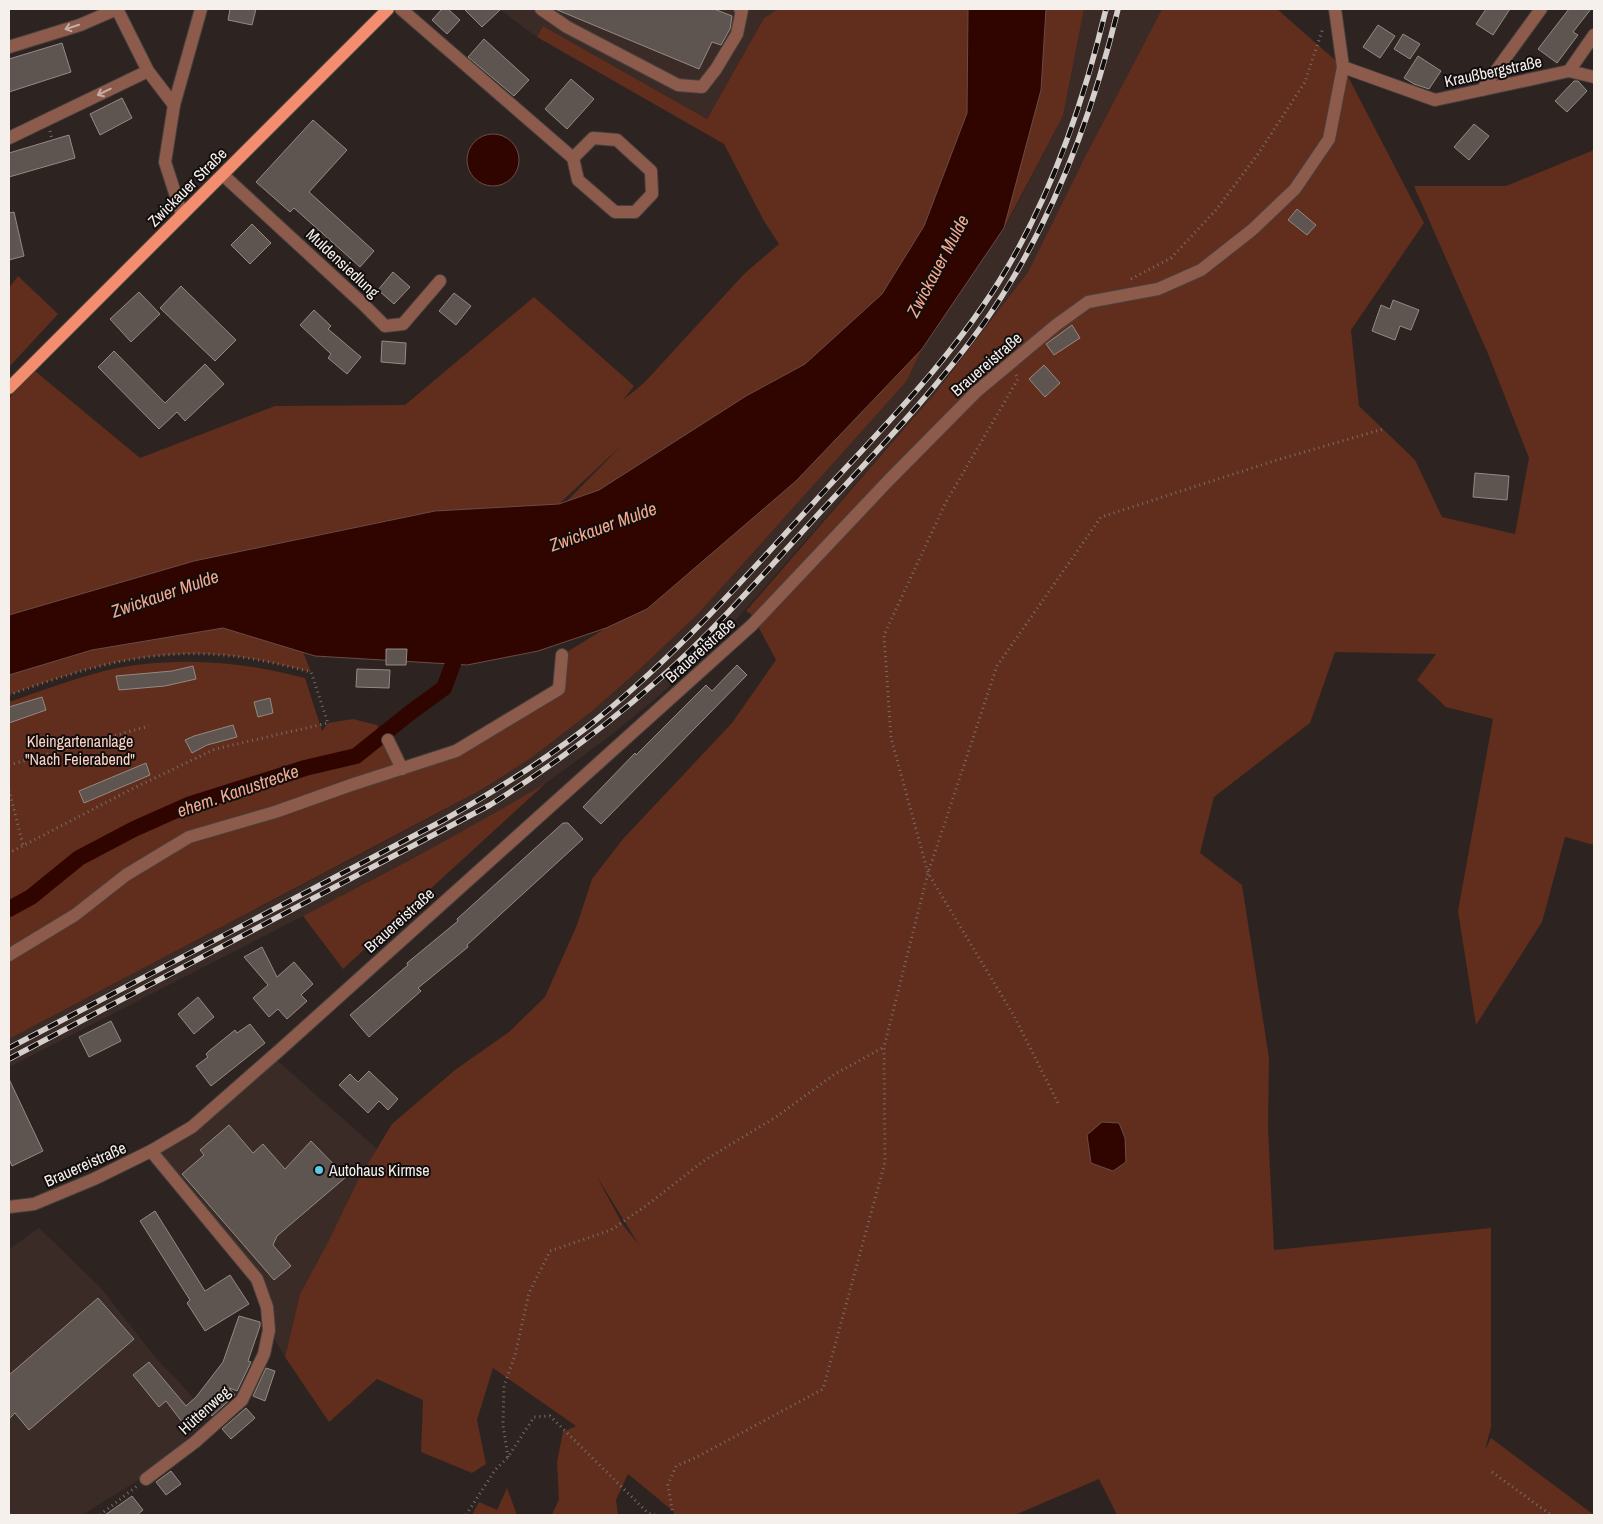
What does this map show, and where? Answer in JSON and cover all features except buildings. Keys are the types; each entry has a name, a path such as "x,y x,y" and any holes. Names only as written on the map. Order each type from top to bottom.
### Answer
{"main road":[{"name":"Zwickauer Straße","path":"9,388 388,9"}],"street":[{"path":"9,47 80,25 117,9 148,71 174,105"},
{"path":"182,215 164,162 174,105 201,9"},
{"path":"401,9 573,158 578,180 615,212 635,212 652,194 651,171 617,140 593,138 573,158"},
{"path":"541,9 567,26 678,85 702,87 716,69 737,34 742,10 740,9"},
{"name":"Brauereistraße","path":"9,1207 34,1204 94,1179 151,1152 192,1127 752,626 976,392 1056,325 1088,302 1158,289 1201,270 1252,230 1295,189 1329,138 1343,67 1335,9"},
{"path":"1482,90 1541,9"},
{"path":"1569,71 1594,35"},
{"name":"Kraußbergstraße","path":"1343,67 1435,100 1569,71 1594,77"},
{"path":"9,138 148,71"},
{"name":"Muldensiedlung","path":"223,174 385,326 403,324 440,281"},
{"path":"9,955 75,914 126,876 189,837 275,812 456,751 559,689 562,655"},
{"path":"388,740 402,769"},
{"name":"Hüttenweg","path":"146,1479 194,1442 242,1400 264,1354 269,1330 266,1307 257,1279 151,1152"}],"path":[{"path":"1129,280 1171,258 1216,210 1258,154 1305,82 1324,27"},
{"path":"1010,364 1018,379 946,502 884,636 891,738 928,873 1014,1016 1058,1105"},
{"path":"673,1515 668,1485 676,1466 695,1458 823,1389 885,1162 884,1047 928,873 997,666 1101,517 1277,460 1383,429"},
{"path":"9,695 42,683 116,662 166,655 206,654 268,661 311,672 328,723 215,749 183,763 9,853"},
{"path":"9,765 149,726"},
{"path":"9,790 23,845"},
{"path":"508,1457 504,1426 504,1386 515,1355 530,1293 550,1251 611,1230 705,1160 776,1117 835,1074 884,1047"},
{"path":"466,1515 495,1470 508,1457 534,1417 550,1416 648,1513 655,1515"},
{"path":"1492,1472 1551,1515"},
{"path":"100,1515 146,1479"}],"shaded area":[{"path":"499,9 778,9 764,18 707,119 543,26 537,37"},
{"path":"1084,9 1162,9 1028,272 936,392 713,646 660,695 610,736 546,783 494,815 303,916 9,1067 9,1039 435,815 481,790 531,758 591,712 698,614 906,382 922,349 1006,226 1063,116"},
{"path":"272,1056 377,1149 358,1180 300,1294 285,1357 269,1330 257,1279 151,1151"},
{"path":"39,1228 100,1287 159,1362 209,1417 153,1471 82,1515 9,1515 9,1249"}],"green space":[{"path":"778,9 968,9 967,113 924,226 882,294 805,364 746,396 599,490 566,502 622,445 559,504 435,511 194,561 9,615 9,398 35,371 140,458 275,406 405,405 534,297 634,386 623,400 644,383 744,274 779,244 764,221 724,144 537,37 543,26 707,119 764,18"},
{"path":"1046,9 1084,9 1063,116 1004,228 1041,90"},
{"path":"1162,9 1277,9 1343,67 1424,223 1351,330 1359,406 1415,460 1442,517 1515,534 1529,458 1489,356 1414,186 1506,186 1594,150 1594,845 1565,837 1542,922 1476,1025 1458,911 1493,719 1446,707 1417,680 1436,654 1335,652 1310,723 1214,797 1200,853 1242,885 1269,1058 1268,1129 1274,1250 1491,1228 1491,1427 1485,1450 1491,1438 1594,1515 1117,1515 1099,1479 1015,1515 675,1515 673,1511 628,1474 616,1500 618,1515 552,1515 559,1499 557,1462 563,1432 576,1426 493,1368 477,1420 486,1464 472,1473 421,1452 423,1400 377,1379 329,1422 285,1357 300,1294 358,1180 392,1124 455,1070 509,1032 545,997 577,925 592,879 623,839 732,723 776,660 752,615 746,611 936,392 1028,272","holes":["598,1179 639,1245 623,1225"]},
{"path":"18,276 58,314 9,367 9,288"},
{"name":"Kleingartenanlage \"Nach Feierabend\"","path":"922,349 906,382 698,614 591,712 531,758 481,790 9,1039 9,702 76,679 117,668 165,662 212,662 259,668 305,678 322,731 328,723 353,719 377,725 402,769 456,751 559,689 562,655 606,628 647,609 796,481"},
{"path":"223,628 303,652 311,672 245,658 206,654 181,654 155,656 105,665 56,678 9,695 9,675 92,650"},
{"path":"546,783 343,969 303,916 456,835"},
{"path":"507,1488 517,1515 472,1515 479,1502 497,1510"}],"water":[{"name":"Zwickauer Mulde","path":"968,9 1046,9 1041,90 1004,228 922,349 796,481 647,609 606,628 538,651 467,665 315,656 223,628 92,650 9,675 9,615 194,561 435,511 559,504 599,490 746,396 805,364 882,294 924,226 967,113"},
{"path":"488,134 498,134 512,141 519,155 519,165 512,179 498,186 488,186 478,182 471,175 467,165 467,155 471,145 478,138"},
{"path":"1102,1122 1119,1123 1125,1138 1126,1162 1113,1171 1091,1163 1087,1135"}],"waterway":[{"name":"ehem. Kanustrecke","path":"9,909 31,897 79,858 134,829 188,805 305,768 356,756 444,688 453,664"}],"railway":[{"path":"9,1048 442,821 482,798 521,774 578,734 658,666 716,608 900,409 945,356 987,300 1023,239 1053,176 1066,144 1088,77 1106,9"},
{"path":"9,1059 490,805 555,762 597,731 678,662 737,603 901,424 944,375 984,323 1008,287 1029,250 1066,173 1095,92 1118,9"}],"place":[{"name":"Autohaus Kirmse","path":"319,1170"}]}
